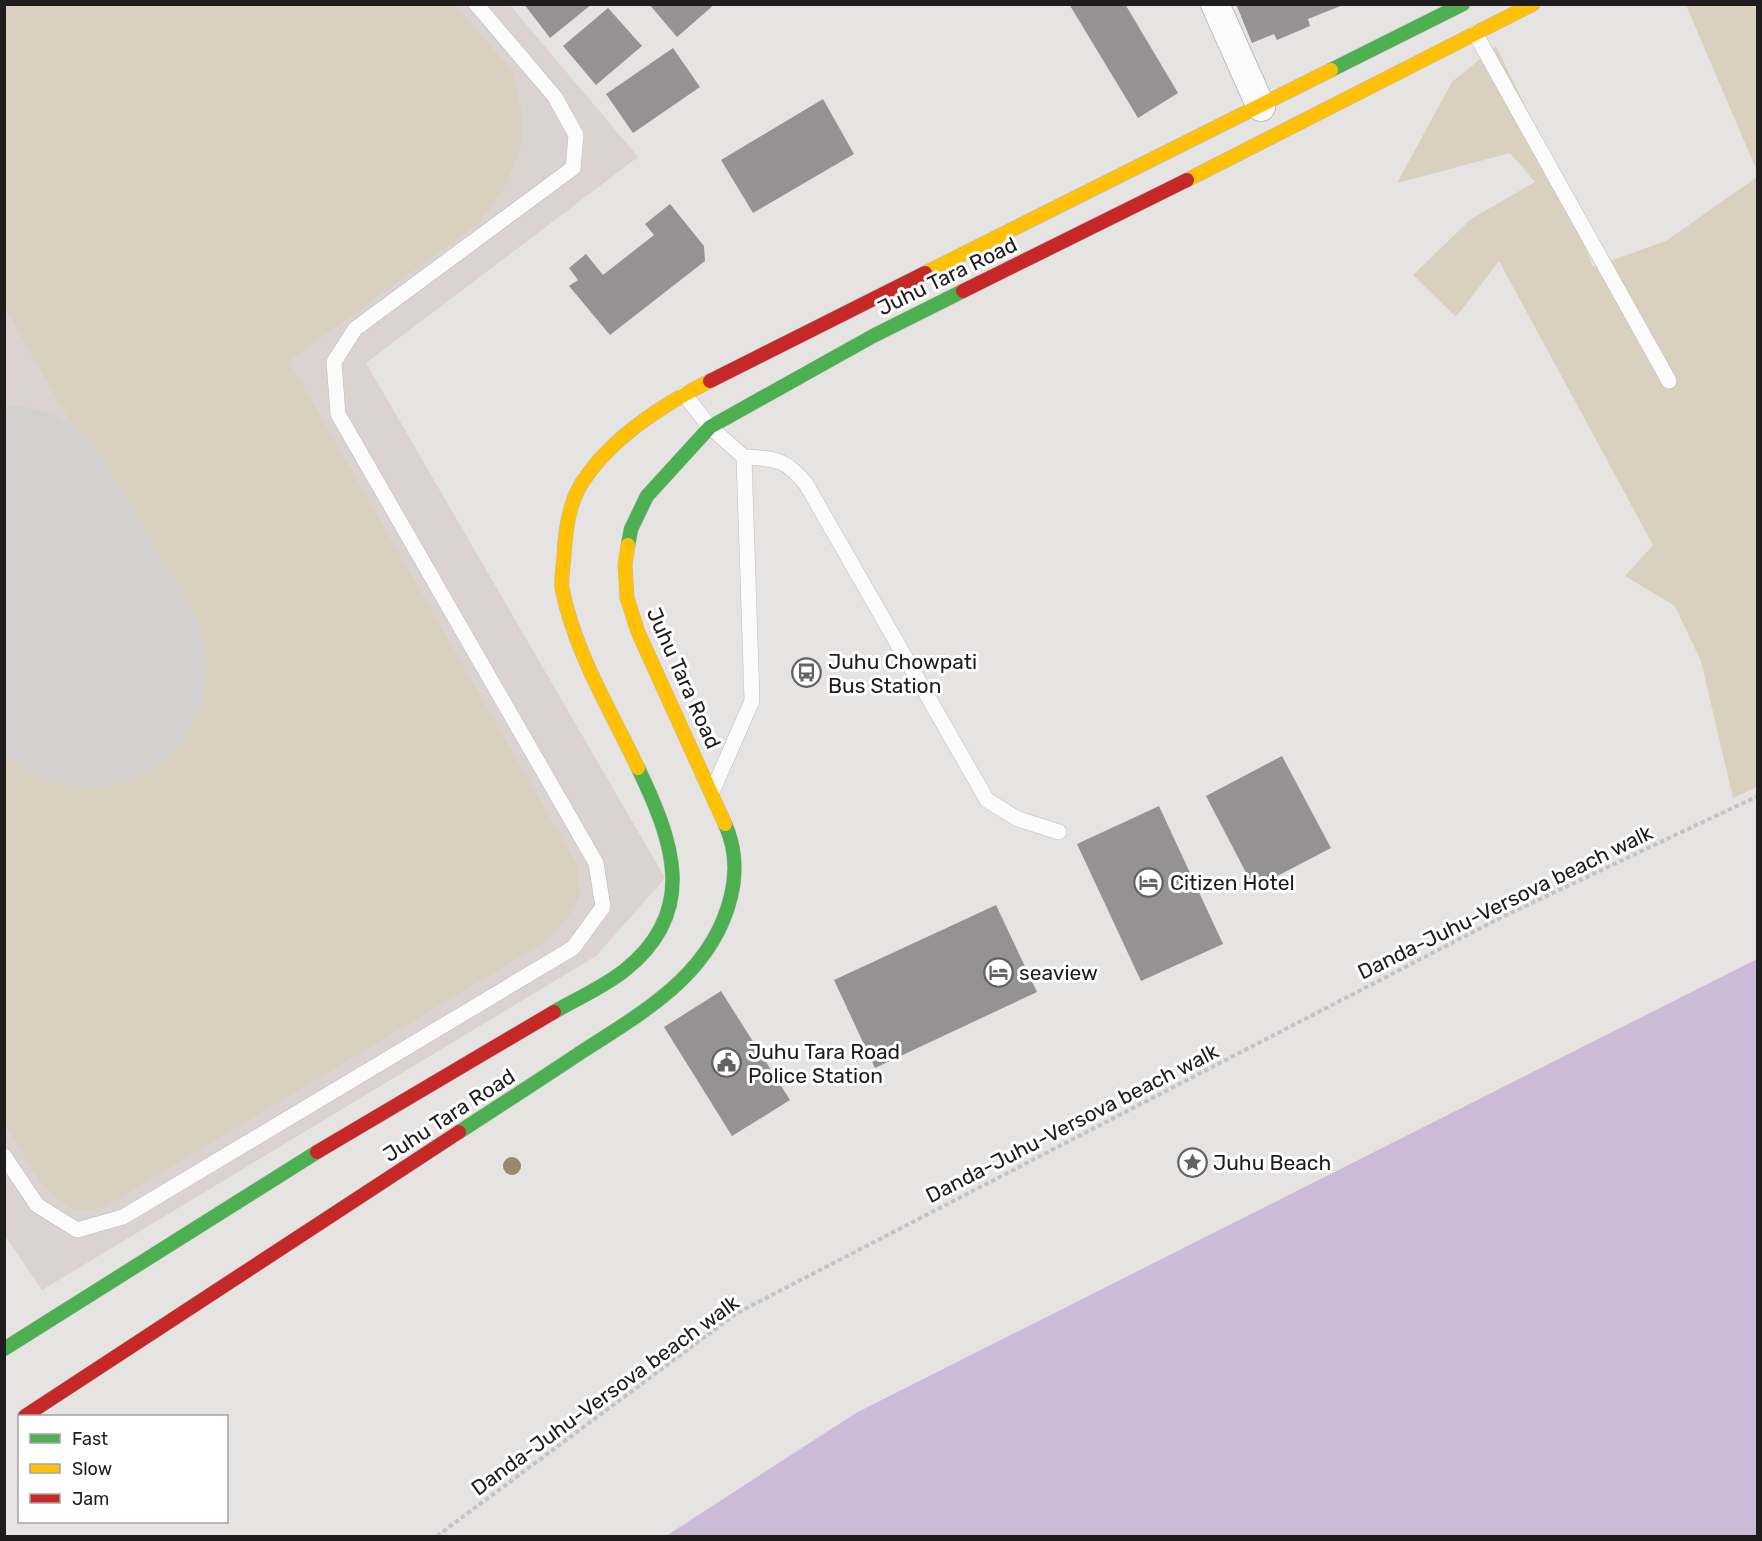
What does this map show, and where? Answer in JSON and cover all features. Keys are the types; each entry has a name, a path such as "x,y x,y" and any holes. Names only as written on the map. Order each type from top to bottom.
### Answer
{"main road":[{"name":"Juhu Tara Road","path":"4,1348 281,1173 624,971 647,950 665,923 674,896 675,869 662,816 581,648 562,587 565,529 580,487 607,454 639,425 684,394 1463,4"},
{"name":"Juhu Tara Road","path":"27,1415 681,986 705,957 724,924 737,865 732,839 638,632 627,598 625,565 631,529 647,496 710,427 873,336 1274,138 1533,4"}],"street":[{"path":"1215,4 1261,107"}],"lane":[{"path":"4,1156 37,1205 77,1230 123,1217 573,948 603,907 596,863 338,414 334,362 355,329 573,168 576,135 555,98 476,4"},
{"path":"1475,33 1670,381"},
{"path":"684,394 710,427 744,457 779,459 794,469 806,484 987,800 1018,819 1059,832"},
{"path":"712,792 752,700 744,457"}],"path":[{"name":"Danda-Juhu-Versova beach walk","path":"437,1536 737,1314 1500,918 1758,796"}],"shaded area":[{"path":"5,4 455,5 512,71 521,108 521,148 504,188 479,223 289,361 577,865 580,895 568,918 546,941 98,1211 70,1209 43,1186 5,1125 5,753 196,641 5,308"},
{"path":"4,5 510,5 638,157 366,363 665,878 596,956 42,1290 4,1234"},
{"path":"1686,5 1757,5 1757,171"},
{"path":"1496,46 1546,149 1593,267 1666,241 1757,177 1757,787 1733,798 1701,661 1675,606 1625,576 1653,545 1499,261 1456,317 1413,275 1471,219 1535,182 1510,153 1397,183 1452,82"},
{"path":"1757,959 1757,1536 666,1536 856,1413"}],"building":[{"path":"524,4 592,4 550,38"},
{"path":"649,4 715,4 677,37"},
{"path":"1069,4 1125,4 1178,93 1138,118"},
{"path":"1236,4 1343,5 1308,19 1310,26 1277,40 1274,34 1252,43"},
{"path":"608,8 642,46 596,85 563,46"},
{"path":"673,48 700,87 633,133 606,94"},
{"path":"823,99 854,154 753,213 721,160"},
{"path":"670,204 704,246 705,261 610,335 569,286 578,280 569,268 586,254 603,275 654,235 645,224"},
{"path":"1282,756 1331,848 1254,888 1206,796"},
{"path":"1159,806 1223,944 1141,981 1077,844"},
{"path":"996,905 1037,992 875,1068 834,980"},
{"name":"Juhu Tara Road Police Station","path":"721,991 790,1100 732,1136 664,1027"}],"runway":[{"path":"4,524 88,668"}],"traffic: fast":[{"path":"1331,70 1463,4"},
{"path":"628,545 631,529 647,496 710,427 873,336 963,291"},
{"path":"554,1012 625,970 648,947 663,924 671,899 672,874 669,848 651,795 638,768"},
{"path":"459,1132 625,1024 671,990 691,970 708,949 722,924 731,896 734,859 725,824"},
{"path":"4,1349 317,1152"}],"traffic: slow":[{"path":"1187,180 1533,4"},
{"path":"925,273 1331,70"},
{"path":"638,768 584,658 568,611 562,588 568,520 580,486 605,454 655,413 710,381"},
{"path":"628,545 625,565 627,598 638,632 725,824"}],"traffic: jam":[{"path":"963,291 1187,180"},
{"path":"710,381 925,273"},
{"path":"317,1152 554,1012"},
{"path":"27,1415 459,1132"}],"place":[{"name":"Juhu Chowpati Bus Station","path":"807,673"},
{"name":"Citizen Hotel","path":"1149,882"},
{"name":"seaview","path":"998,972"},
{"name":"Juhu Tara Road Police Station","path":"727,1063"},
{"name":"Juhu Beach","path":"1192,1162"}]}
